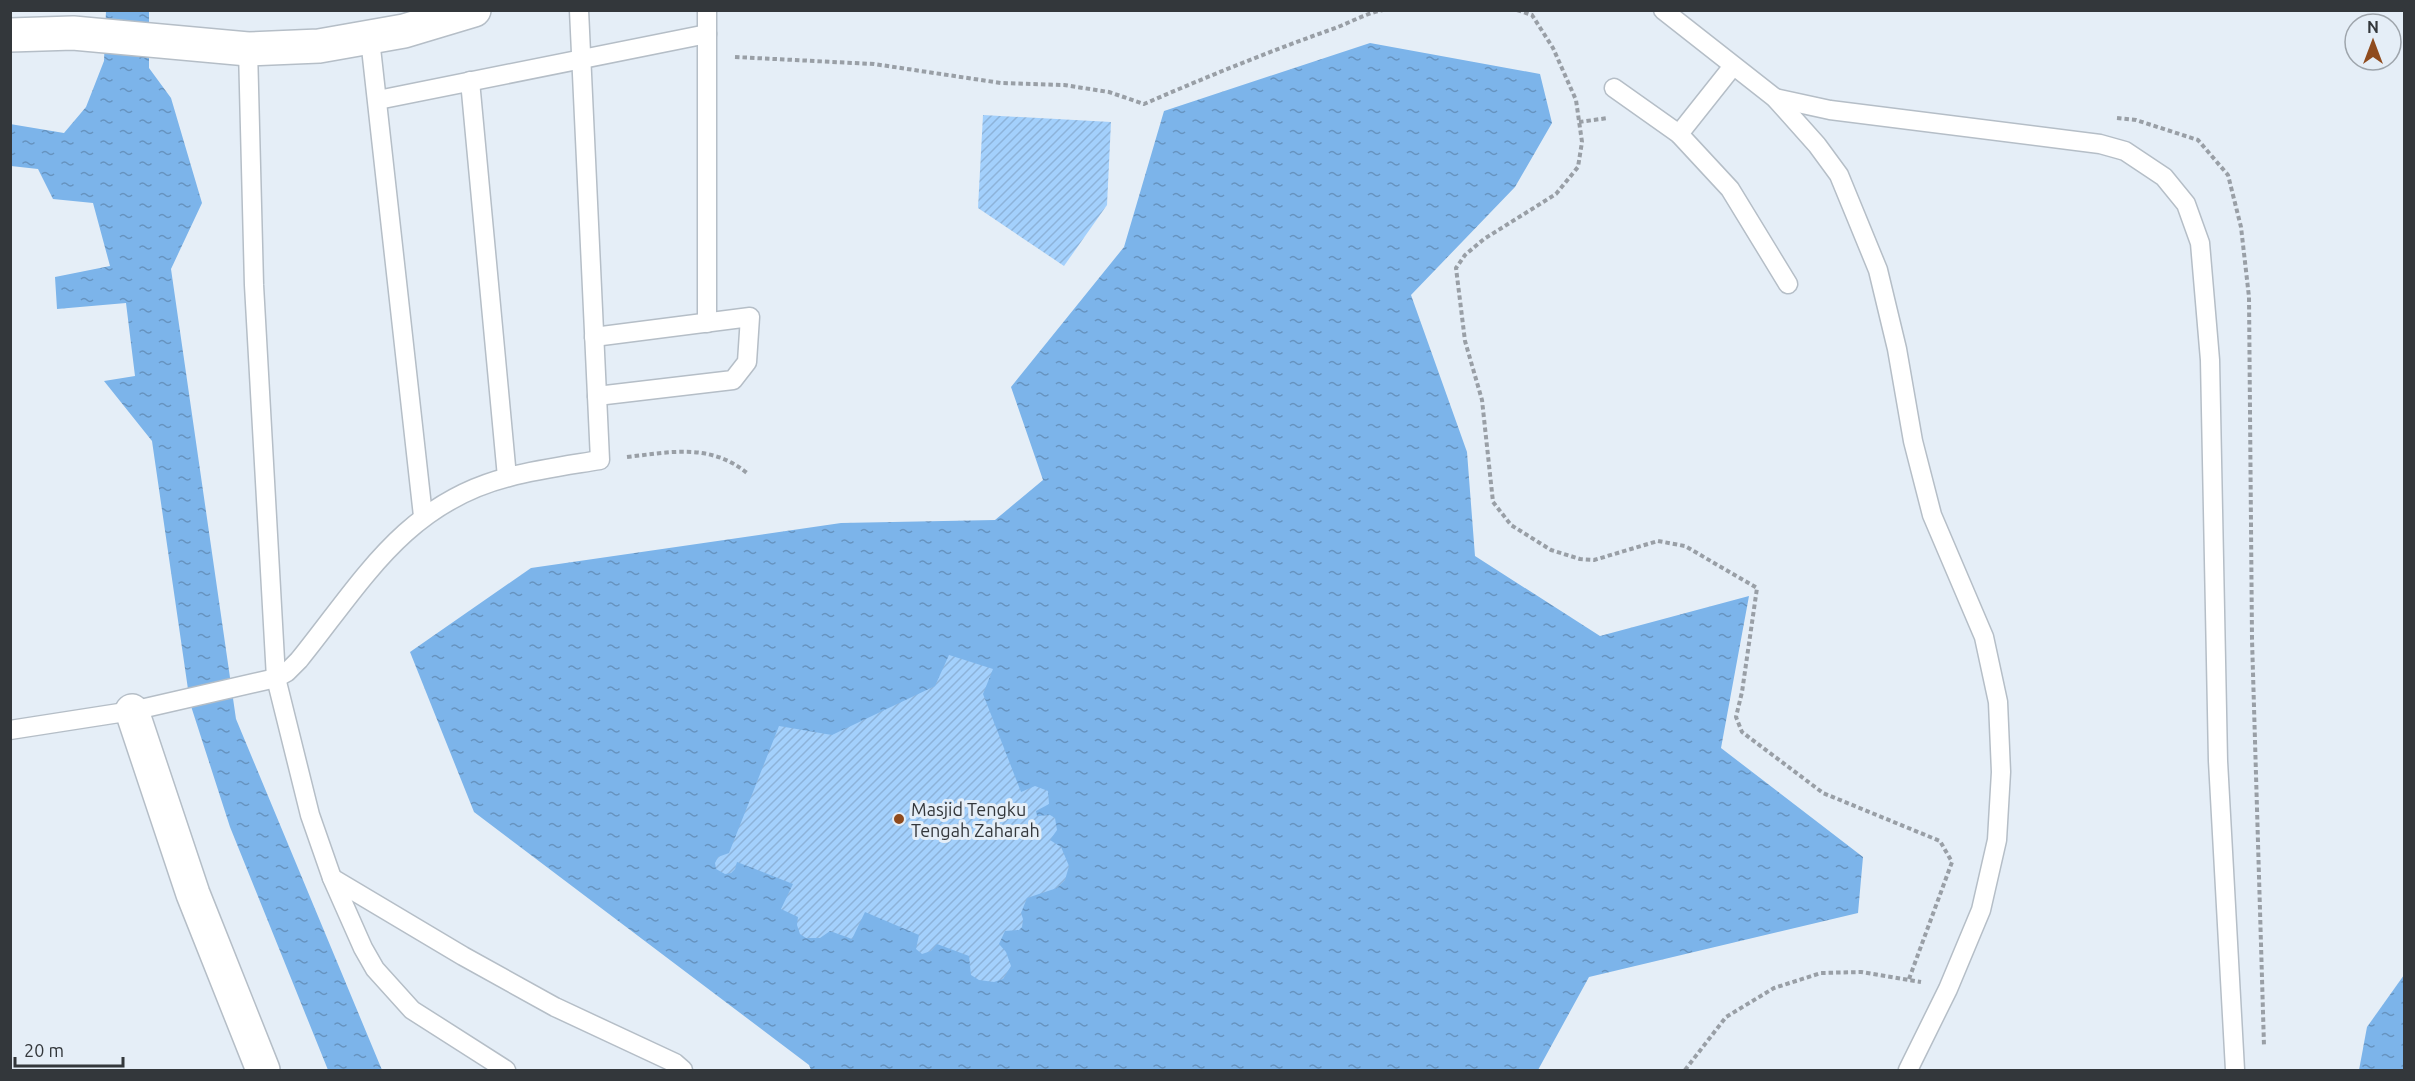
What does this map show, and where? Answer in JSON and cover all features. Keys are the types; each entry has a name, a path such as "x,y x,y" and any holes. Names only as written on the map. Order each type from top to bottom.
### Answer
{"street":[{"path":"24,27 248,49 319,46 370,39 443,21 474,10"},
{"path":"132,711 193,894 263,1071"}],"lane":[{"path":"10,730 132,711 276,678 287,672 299,660 382,555 399,536 423,516 463,493 507,477 600,460 579,10"},
{"path":"707,10 707,323"},
{"path":"1663,10 1775,98 1839,175 1878,270 1897,349 1913,441 1932,515 1984,637 1998,702 2001,772 1997,840 1980,910 1948,989 1908,1071"},
{"path":"378,99 707,34"},
{"path":"370,39 423,516"},
{"path":"248,49 254,285 276,678 310,815 332,878 363,948 375,969 412,1010 506,1071"},
{"path":"1679,134 1733,66"},
{"path":"470,81 507,477"},
{"path":"1614,88 1679,134 1730,189 1788,284"},
{"path":"1775,98 1830,110 2080,142 2117,149 2144,162 2157,172 2186,204 2200,243 2210,360 2218,760 2235,1071"},
{"path":"594,337 750,317 747,362 732,380 597,396"},
{"path":"332,878 463,956 555,1006 675,1063 683,1071"}],"path":[{"path":"707,55 874,64 1001,83 1064,85 1109,92 1144,104 1250,58 1342,26 1369,13 1383,10"},
{"path":"1417,10 1455,10"},
{"path":"1517,10 1532,15 1552,48 1576,100 1582,142 1578,167 1556,194 1484,239 1465,255 1456,268 1465,341 1482,400 1493,502 1511,525 1551,550 1580,559 1594,560 1659,541 1685,546 1757,588 1749,650 1736,717 1742,732 1823,793 1940,841 1952,862 1909,979"},
{"path":"600,460 684,451 719,455 734,462 747,473"},
{"path":"1685,1071 1725,1017 1774,988 1821,973 1861,972 1909,979 1948,989"}],"water":[{"path":"106,11 149,11 149,68 171,98 202,203 171,269 236,719 382,1070 328,1070 230,827 190,703 152,441 104,381 135,376 126,303 57,309 55,277 110,266 93,203 53,199 38,169 11,166 10,124 64,133 86,107 104,61"},
{"path":"1370,43 1540,74 1552,123 1515,187 1411,295 1467,452 1475,556 1600,636 1749,596 1721,748 1863,857 1858,913 1589,977 1538,1070 811,1070 809,1065 474,812 410,652 531,568 841,523 995,520 1043,480 1011,387 1124,247 1164,111"},
{"path":"2404,975 2404,1070 2359,1070 2367,1027"}],"building":[{"path":"983,115 1111,122 1107,205 1064,266 978,208"},
{"name":"Masjid Tengku Tengah Zaharah","path":"949,655 993,669 983,694 1021,792 1035,786 1048,791 1049,804 1036,811 1037,816 1050,815 1055,818 1057,830 1050,840 1061,847 1069,866 1065,880 1057,888 1027,898 1021,913 1022,927 1019,930 1005,931 999,944 1006,952 1011,966 1003,979 994,982 979,980 971,975 969,956 937,944 931,951 922,954 916,949 919,935 865,912 852,939 830,931 820,938 806,938 800,934 797,925 798,917 781,909 793,884 737,862 731,873 725,874 716,869 715,863 718,857 729,853 779,726 832,735 935,686"}],"place":[{"name":"Masjid Tengku Tengah Zaharah","path":"899,819"}]}
